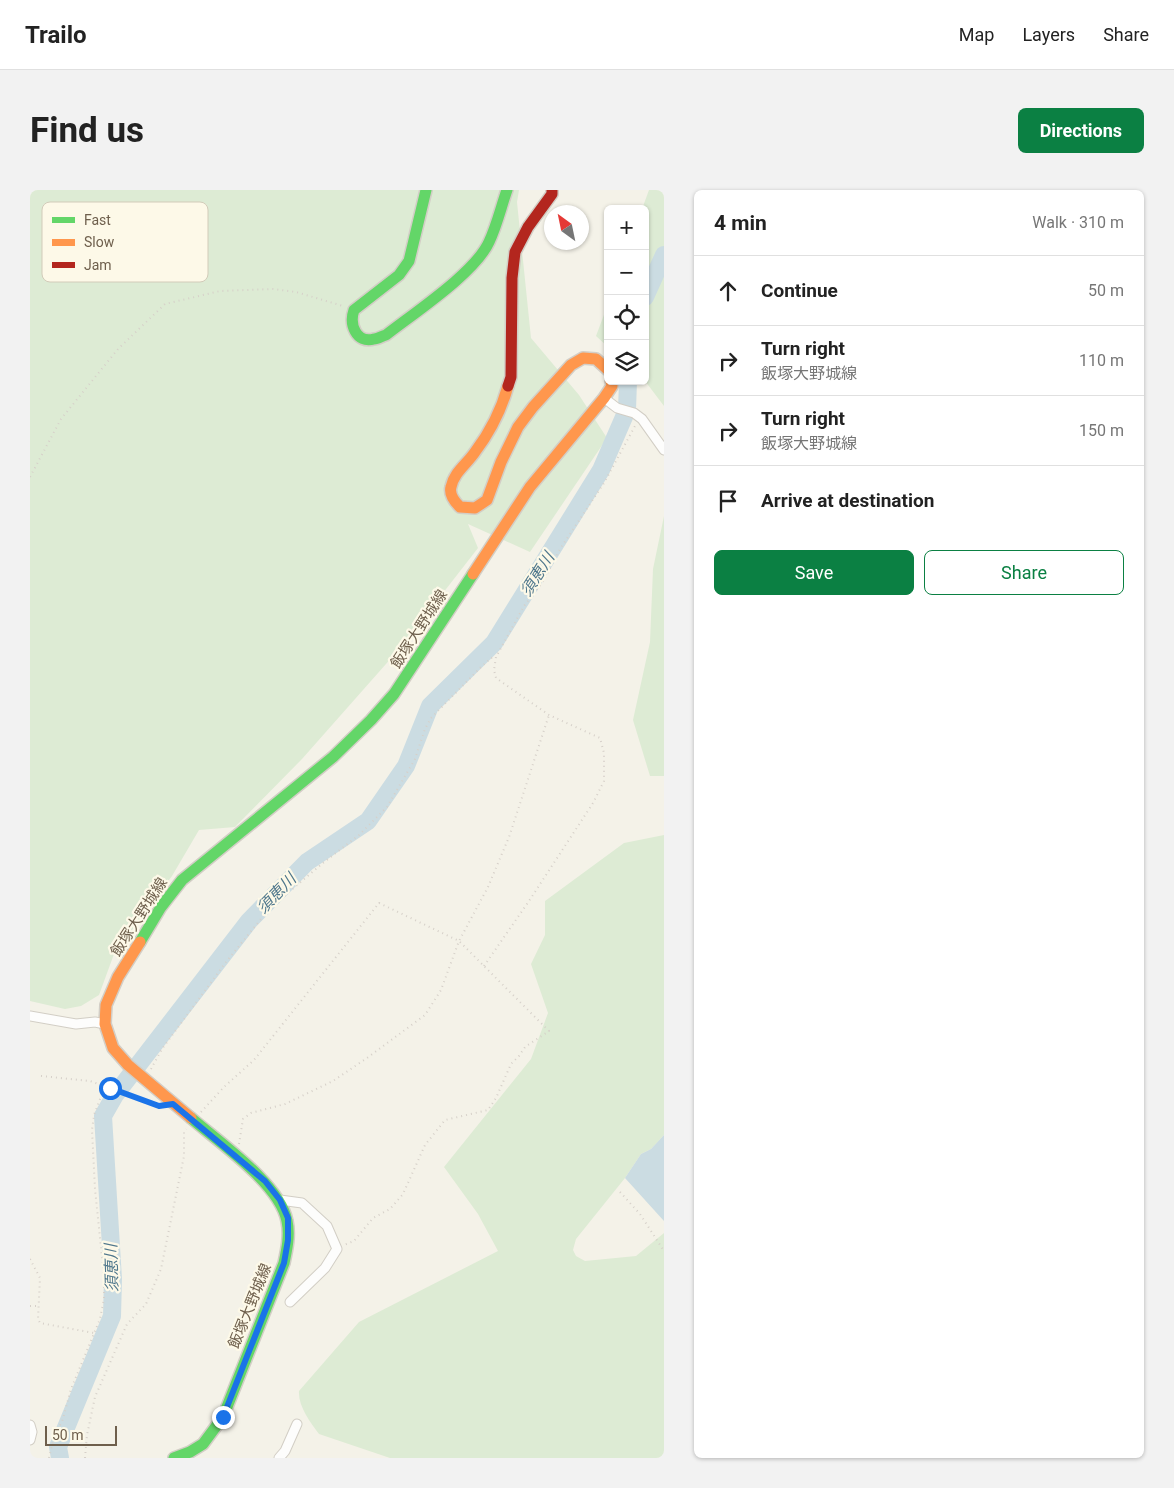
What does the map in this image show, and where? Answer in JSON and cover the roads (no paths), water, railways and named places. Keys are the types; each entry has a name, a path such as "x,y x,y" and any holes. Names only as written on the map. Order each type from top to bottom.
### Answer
{"main road":[{"path":"426,190 409,260 399,275 354,310 351,319 353,329 362,338 373,340 386,335 454,282 478,258 489,243 507,190"},
{"path":"552,190 552,194 528,228 515,252 512,278 511,377 501,411 475,453 457,472 450,488 452,499 460,507 475,508 487,500 501,462 518,428 533,407 571,365 583,358 596,359 604,366"},
{"name":"飯塚大野城線","path":"178,1458 198,1448 211,1436 223,1417 280,1272 288,1240 288,1218 280,1200 265,1181 128,1065 113,1048 105,1024 106,1005 118,977 161,907 182,880 333,757 377,714 394,694 530,487 604,398 612,385"}],"street":[{"path":"604,398 616,408 642,419 664,450"},
{"path":"30,1016 76,1024 95,1022 105,1024"},
{"path":"280,1200 302,1203 327,1226 337,1248 325,1268 290,1302"},
{"path":"279,1458 285,1450 297,1424"},
{"path":"30,1425 32,1432 30,1440"}],"waterway":[{"name":"須恵川","path":"646,295 664,255"},
{"name":"須恵川","path":"60,1458 58,1447 112,1316 113,1279 103,1116 115,1095 249,921 307,862 368,821 406,766 430,706 494,643 601,470 627,410 628,385"}]}
